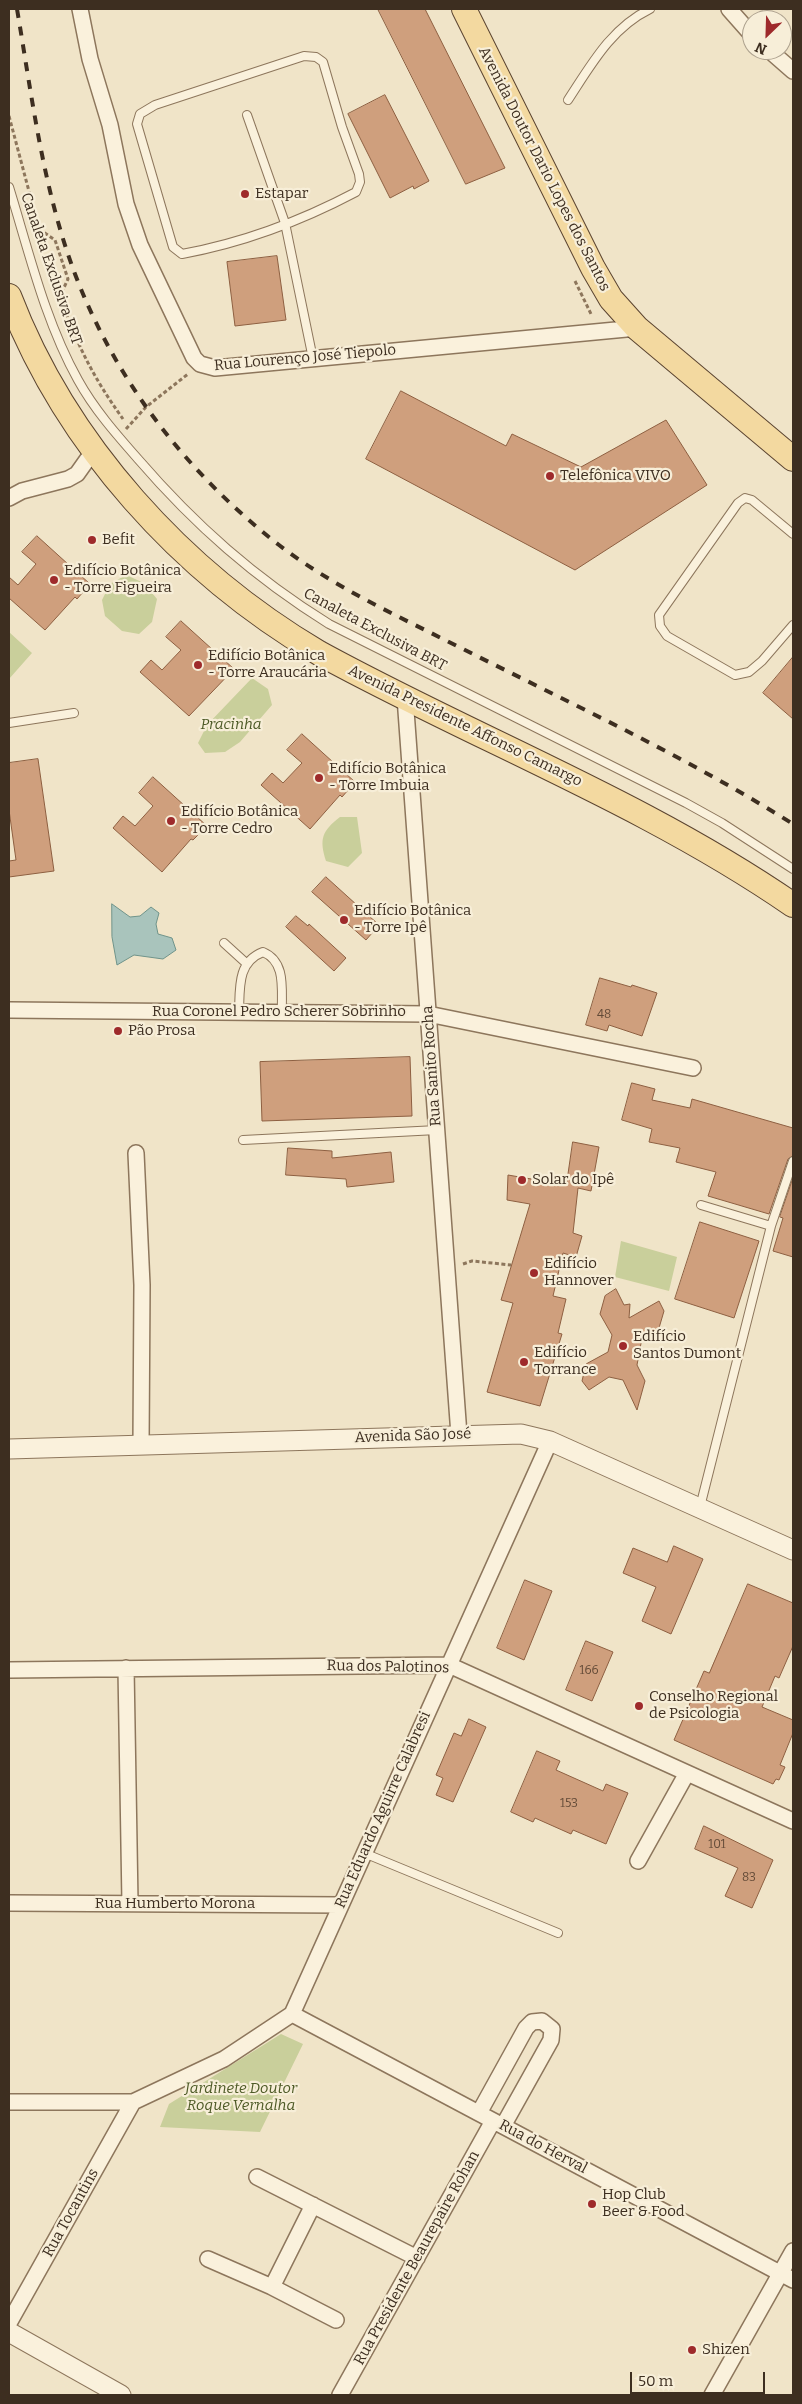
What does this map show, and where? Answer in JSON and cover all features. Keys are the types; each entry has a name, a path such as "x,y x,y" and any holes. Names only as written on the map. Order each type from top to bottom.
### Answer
{"main road":[{"name":"Avenida Doutor Dario Lopes dos Santos","path":"464,9 592,268 611,299 637,328 793,459"},
{"name":"Avenida Presidente Affonso Camargo","path":"9,296 30,346 55,394 94,450 176,544 229,592 291,636 405,697 659,823 718,856 793,905"}],"street":[{"name":"Rua Lourenço José Tiepolo","path":"80,9 90,59 110,125 121,183 132,223 147,261 190,350 200,364 215,368 637,328"},
{"path":"729,9 742,24"},
{"path":"780,60 793,71"},
{"path":"9,498 29,489 68,479 77,474 94,450"},
{"name":"Rua Sanito Rocha","path":"405,697 459,1435"},
{"name":"Rua Coronel Pedro Scherer Sobrinho","path":"9,1010 428,1014 693,1068"},
{"path":"136,1152 142,1285 141,1444"},
{"name":"Avenida São José","path":"9,1449 521,1434 550,1441 793,1550"},
{"name":"Rua Eduardo Aguirre Calabresi","path":"292,2014 550,1441"},
{"name":"Rua dos Palotinos","path":"9,1670 449,1665 793,1821"},
{"path":"126,1668 130,1903"},
{"path":"638,1861 687,1773"},
{"name":"Rua Humberto Morona","path":"9,1904 341,1905"},
{"path":"9,2102 133,2102 224,2059 292,2014"},
{"name":"Rua do Herval","path":"292,2014 787,2277"},
{"name":"Rua Presidente Beaurepaire Rohan","path":"340,2395 417,2258 498,2123 551,2040 552,2029 542,2021 532,2022 526,2028 479,2113"},
{"name":"Rua Tocantins","path":"9,2323 133,2102"},
{"path":"257,2177 417,2258"},
{"path":"272,2287 313,2204"},
{"path":"712,2395 787,2277 793,2251"},
{"path":"208,2259 272,2287 336,2320"},
{"path":"9,2332 121,2395"}],"lane":[{"path":"568,100 601,48 618,30 650,9"},
{"path":"304,56 316,57 322,62 345,135 360,174 360,182 356,192 323,209 285,223 219,247 182,254 178,251 173,247 143,149 137,124 140,114 155,105 304,56"},
{"path":"248,115 285,223 313,358"},
{"name":"Canaleta Exclusiva BRT","path":"9,187 38,280 66,355 87,394 117,435 178,504 210,535 248,568 302,607 358,639 722,822 793,868"},
{"path":"793,534 752,500 745,498 738,503 660,615 660,626 667,636 735,674 749,672 762,661 793,625"},
{"path":"9,723 74,712"},
{"path":"224,943 246,963"},
{"path":"239,1012 242,973 246,963 254,955 263,952 273,956 280,966 282,1012"},
{"path":"243,1140 437,1130"},
{"path":"700,1507 772,1226 793,1161"},
{"path":"702,1205 772,1226"},
{"path":"364,1853 558,1933"}],"path":[{"path":"9,116 39,229 55,240 68,279 60,296 75,340 100,388 129,428"},
{"path":"117,435 129,428 146,407 200,364"},
{"path":"312,596 345,616"},
{"path":"447,1268 472,1261 511,1265"}],"green space":[{"path":"126,575 144,583 157,599 152,622 139,634 122,631 105,616 102,600 110,584"},
{"path":"9,632 32,653 9,679"},
{"name":"Pracinha","path":"252,678 268,689 272,705 240,742 225,752 205,753 198,743 207,725"},
{"path":"340,817 357,817 362,853 348,867 326,861 323,847 326,831"},
{"path":"621,1241 677,1257 669,1291 615,1277"},
{"name":"Jardinete Doutor Roque Vernalha","path":"281,2034 303,2044 260,2132 160,2127 169,2104"}],"water":[{"path":"112,904 130,917 140,916 151,907 159,913 156,924 158,934 172,938 176,950 163,959 134,955 117,965 112,937"}],"building":[{"path":"378,9 425,9 505,168 466,184"},
{"path":"385,95 429,181 414,189 413,186 390,198 348,114"},
{"path":"277,256 286,320 235,326 227,262"},
{"name":"Telefônica VIVO","path":"401,391 506,446 512,434 581,467 666,420 707,485 575,570 366,459"},
{"name":"Edifício Botânica - Torre Figueira","path":"37,536 90,584 77,599 75,597 45,630 9,598 9,577 18,585 36,564 22,552"},
{"name":"Edifício Botânica - Torre Araucária","path":"181,621 234,669 189,716 140,672 151,660 162,670 181,650 166,637"},
{"path":"793,657 793,719 763,693"},
{"name":"Edifício Botânica - Torre Imbuia","path":"302,734 355,782 342,797 340,795 310,829 261,785 272,773 283,783 302,763 287,750"},
{"path":"38,759 54,871 9,877 9,861 16,860 9,810 9,763"},
{"name":"Edifício Botânica - Torre Cedro","path":"153,777 207,826 193,840 191,839 162,872 113,828 123,816 135,826 153,806 139,793"},
{"path":"326,877 379,925 366,940 312,892"},
{"path":"296,916 308,926 309,924 346,958 334,971 286,927"},
{"path":"600,978 657,993 642,1036 609,1025 607,1031 586,1025"},
{"path":"410,1057 412,1116 262,1121 260,1062"},
{"path":"632,1083 655,1089 652,1100 690,1108 692,1099 793,1128 793,1156 788,1159 769,1214 708,1196 716,1172 676,1162 680,1148 649,1142 652,1129 622,1120"},
{"path":"573,1142 599,1147 591,1191 578,1188 573,1233 582,1236 576,1257 563,1253 553,1296 566,1299 558,1333 562,1334 540,1406 487,1392 513,1303 501,1300 530,1204 507,1200 508,1175 566,1185"},
{"path":"288,1148 332,1151 332,1158 391,1152 394,1182 347,1187 346,1179 286,1175"},
{"path":"793,1178 793,1257 773,1251 783,1218 780,1217"},
{"path":"700,1222 759,1241 734,1318 675,1299"},
{"name":"Edifício Santos Dumont","path":"616,1289 624,1305 630,1304 629,1318 659,1301 664,1311 659,1328 642,1338 637,1365 645,1381 637,1410 623,1380 609,1377 589,1390 582,1381 586,1364 608,1352 612,1335 600,1314 605,1296"},
{"path":"674,1546 703,1559 671,1634 642,1621 656,1587 623,1573 633,1548 667,1562"},
{"path":"525,1580 552,1591 524,1660 497,1648"},
{"path":"748,1584 793,1603 793,1646 779,1678 775,1676 762,1707 793,1720 793,1733 780,1765 785,1767 779,1780 776,1779 773,1784 674,1740 704,1671 709,1673"},
{"path":"586,1641 613,1652 592,1701 566,1690"},
{"path":"469,1719 486,1727 453,1802 436,1795 443,1778 436,1775 454,1733 461,1736"},
{"path":"537,1751 560,1761 556,1770 603,1791 606,1784 628,1793 606,1844 573,1830 571,1834 535,1818 533,1822 511,1812"},
{"path":"704,1826 773,1860 752,1908 725,1896 738,1868 695,1849"}],"railway":[{"path":"17,9 47,176 64,242 75,274 111,352 134,388 158,423 185,457 214,488 279,545 300,561 345,588 672,754 793,824"}],"place":[{"name":"Estapar","path":"245,194"},
{"name":"Telefônica VIVO","path":"550,476"},
{"name":"Befit","path":"92,540"},
{"name":"Edifício Botânica - Torre Figueira","path":"54,580"},
{"name":"Edifício Botânica - Torre Araucária","path":"198,665"},
{"name":"Edifício Botânica - Torre Imbuia","path":"319,778"},
{"name":"Edifício Botânica - Torre Cedro","path":"171,821"},
{"name":"Edifício Botânica - Torre Ipê","path":"344,920"},
{"name":"Pão Prosa","path":"118,1031"},
{"name":"Solar do Ipê","path":"522,1180"},
{"name":"Edifício Hannover","path":"534,1273"},
{"name":"Edifício Santos Dumont","path":"623,1346"},
{"name":"Edifício Torrance","path":"524,1362"},
{"name":"Conselho Regional de Psicologia","path":"639,1706"},
{"name":"Hop Club Beer & Food","path":"592,2204"},
{"name":"Shizen","path":"692,2350"}]}
